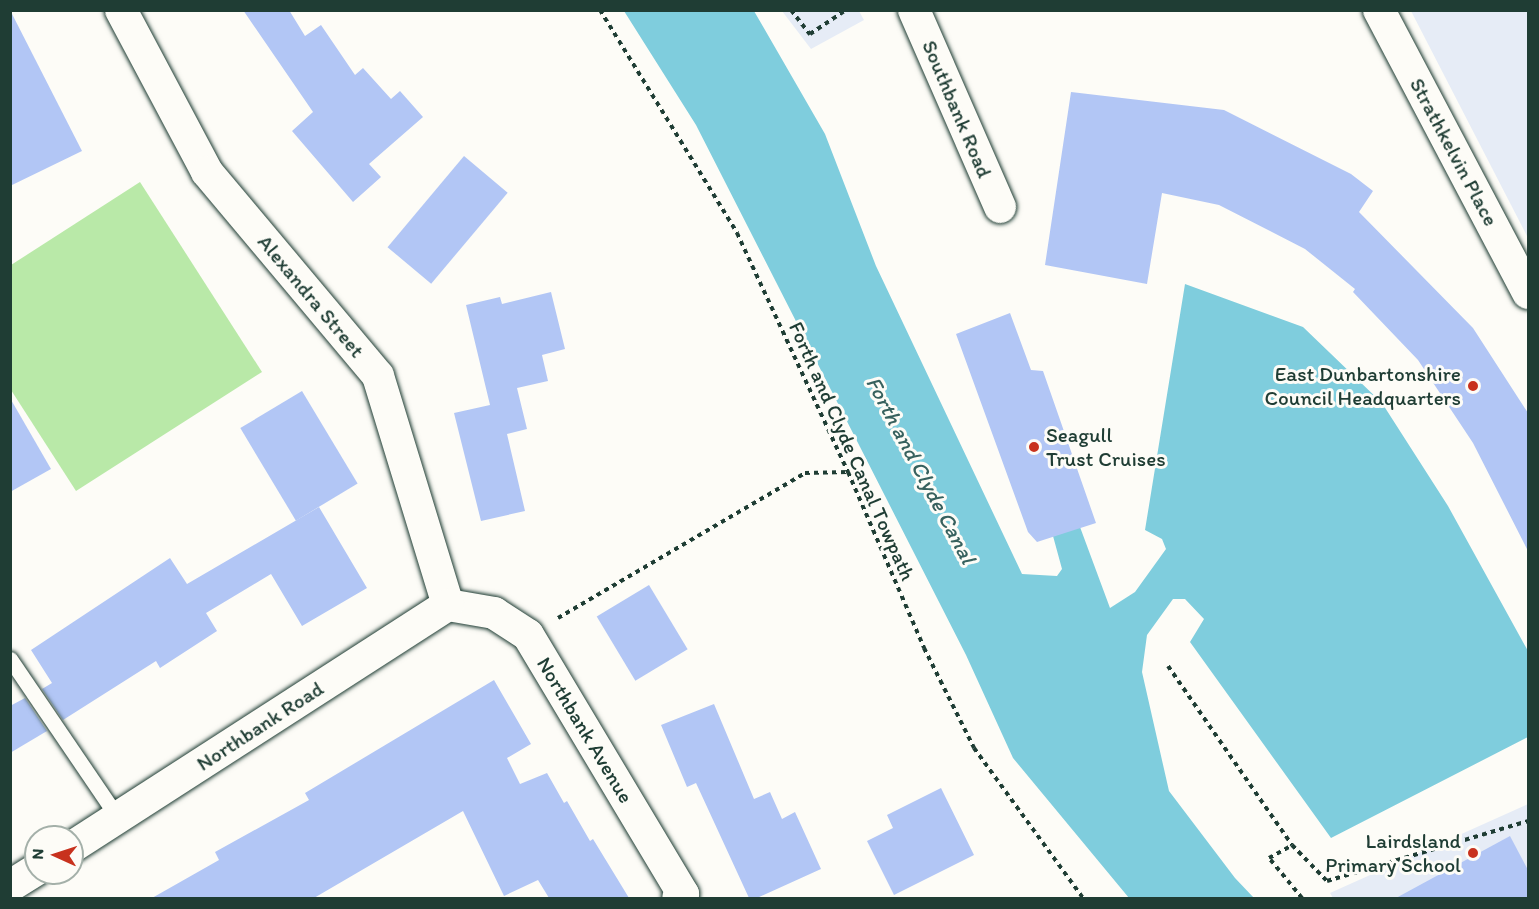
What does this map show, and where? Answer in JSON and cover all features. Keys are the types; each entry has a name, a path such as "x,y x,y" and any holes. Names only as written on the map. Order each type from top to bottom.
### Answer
{"street":[{"name":"Alexandra Street","path":"122,10 207,172 378,376 448,605"},
{"name":"Southbank Road","path":"915,10 1000,207"},
{"name":"Strathkelvin Place","path":"1379,10 1528,293"},
{"name":"Northbank Avenue","path":"448,605 494,613 528,635 683,894 678,898"},
{"name":"Northbank Road","path":"84,839 448,605"},
{"path":"10,886 24,877"}],"lane":[{"path":"10,659 118,818"}],"path":[{"name":"Forth and Clyde Canal Towpath","path":"600,10 737,233 848,472 924,648 974,748 1083,898"},
{"path":"791,10 810,34 846,10"},
{"path":"528,635 805,473 848,472"},
{"path":"1168,666 1292,845 1326,880 1528,821"},
{"path":"1292,845 1269,858 1302,898"}],"shaded area":[{"path":"782,11 859,11 864,20 811,49"},
{"path":"1411,11 1528,11 1528,238"},
{"name":"Lairdsland Primary School","path":"1528,804 1528,898 1333,898 1330,893"}],"green space":[{"path":"140,182 262,372 76,491 11,390 11,265"}],"water":[{"name":"Forth and Clyde Canal","path":"624,11 754,11 825,134 876,266 1022,574 1057,576 1062,569 1053,536 1080,527 1110,608 1135,592 1166,549 1162,539 1145,530 1185,284 1303,327 1382,403 1448,506 1528,651 1528,737 1331,838 1190,642 1204,619 1185,599 1173,599 1147,635 1142,672 1169,791 1235,878 1254,898 1129,898 1013,758 966,655 696,125"}],"building":[{"path":"10,10 82,151 10,186"},
{"path":"243,10 289,10 305,36 321,25 355,75 363,68 391,99 400,91 423,117 369,164 381,177 353,202 292,131 313,112"},
{"path":"1071,92 1224,110 1351,174 1373,191 1359,212 1473,328 1528,413 1528,551 1473,443 1418,360 1353,292 1355,289 1305,249 1219,205 1162,193 1147,284 1045,265"},
{"path":"464,156 508,193 431,284 388,247"},
{"path":"551,292 565,349 542,355 548,381 517,388 527,429 507,434 525,511 481,521 454,413 490,405 466,305 500,297 502,304"},
{"name":"Seagull Trust Cruises","path":"1010,313 1031,370 1043,371 1096,523 1037,542 1028,532 956,334"},
{"path":"302,391 358,484 296,521 240,428"},
{"path":"10,398 51,469 10,492"},
{"path":"319,507 367,588 302,626 271,574 206,613 217,631 160,668 156,661 63,720 42,689 52,683 31,650 170,558 187,584"},
{"path":"649,585 688,649 635,681 597,616"},
{"path":"494,680 531,744 507,758 520,784 547,773 564,803 567,801 590,841 593,839 629,898 549,898 538,880 504,896 463,811 314,898 152,898 219,860 215,852 309,800 305,793"},
{"path":"25,698 47,731 10,753 10,706"},
{"path":"714,704 754,799 770,792 782,819 795,812 821,869 757,898 749,898 696,783 687,787 661,725"},
{"path":"941,788 974,855 894,895 867,841 893,828 887,815"},
{"path":"1510,836 1528,870 1528,898 1396,898"}],"place":[{"name":"East Dunbartonshire Council Headquarters","path":"1473,386"},
{"name":"Seagull Trust Cruises","path":"1034,447"},
{"name":"Lairdsland Primary School","path":"1473,853"}]}
